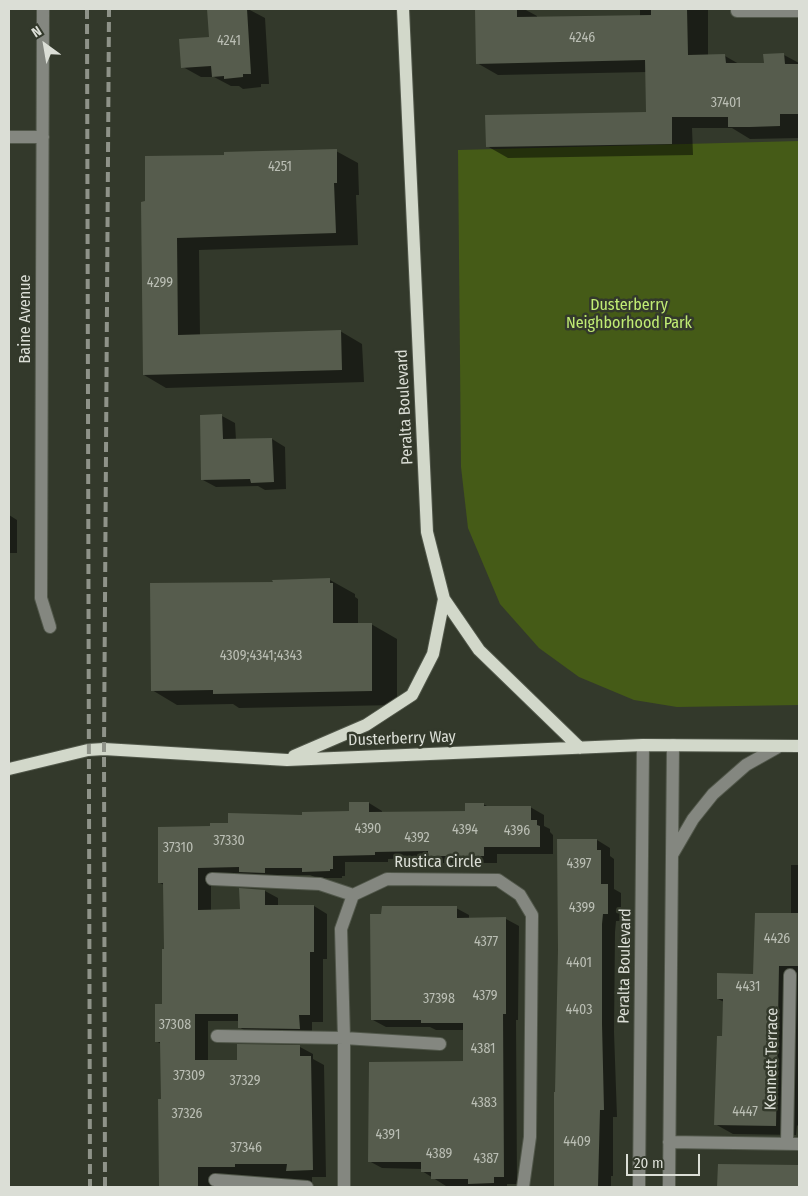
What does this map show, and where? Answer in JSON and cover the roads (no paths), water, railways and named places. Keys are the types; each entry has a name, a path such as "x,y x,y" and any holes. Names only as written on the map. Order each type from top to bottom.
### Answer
{"main road":[{"name":"Peralta Boulevard","path":"403,9 427,532 444,599 479,650 580,748"},
{"path":"287,760 366,725 412,695 434,654 444,599"},
{"name":"Dusterberry Way","path":"9,768 88,750 287,760 643,745 799,746"}],"street":[{"name":"Baine Avenue","path":"43,9 40,598 50,628"},
{"path":"737,12 799,11"},
{"path":"9,137 43,137"},
{"name":"Peralta Boulevard","path":"639,1187 643,745"},
{"path":"668,1187 673,745"},
{"path":"672,855 693,819 713,794 746,765 778,746"},
{"path":"212,879 320,884 353,895 341,929 344,1038 344,1187"},
{"name":"Rustica Circle","path":"353,895 387,879 498,880 520,895 532,915 530,1137 523,1187"},
{"name":"Kennett Terrace","path":"790,976 793,1144"},
{"path":"217,1036 344,1038 440,1044"},
{"path":"669,1142 793,1144"},
{"path":"215,1180 306,1187"}],"railway":[{"path":"87,9 90,1187"},
{"path":"105,1187 104,749 109,9"}],"park label":[{"name":"Dusterberry Neighborhood Park","path":"629,315"}]}
